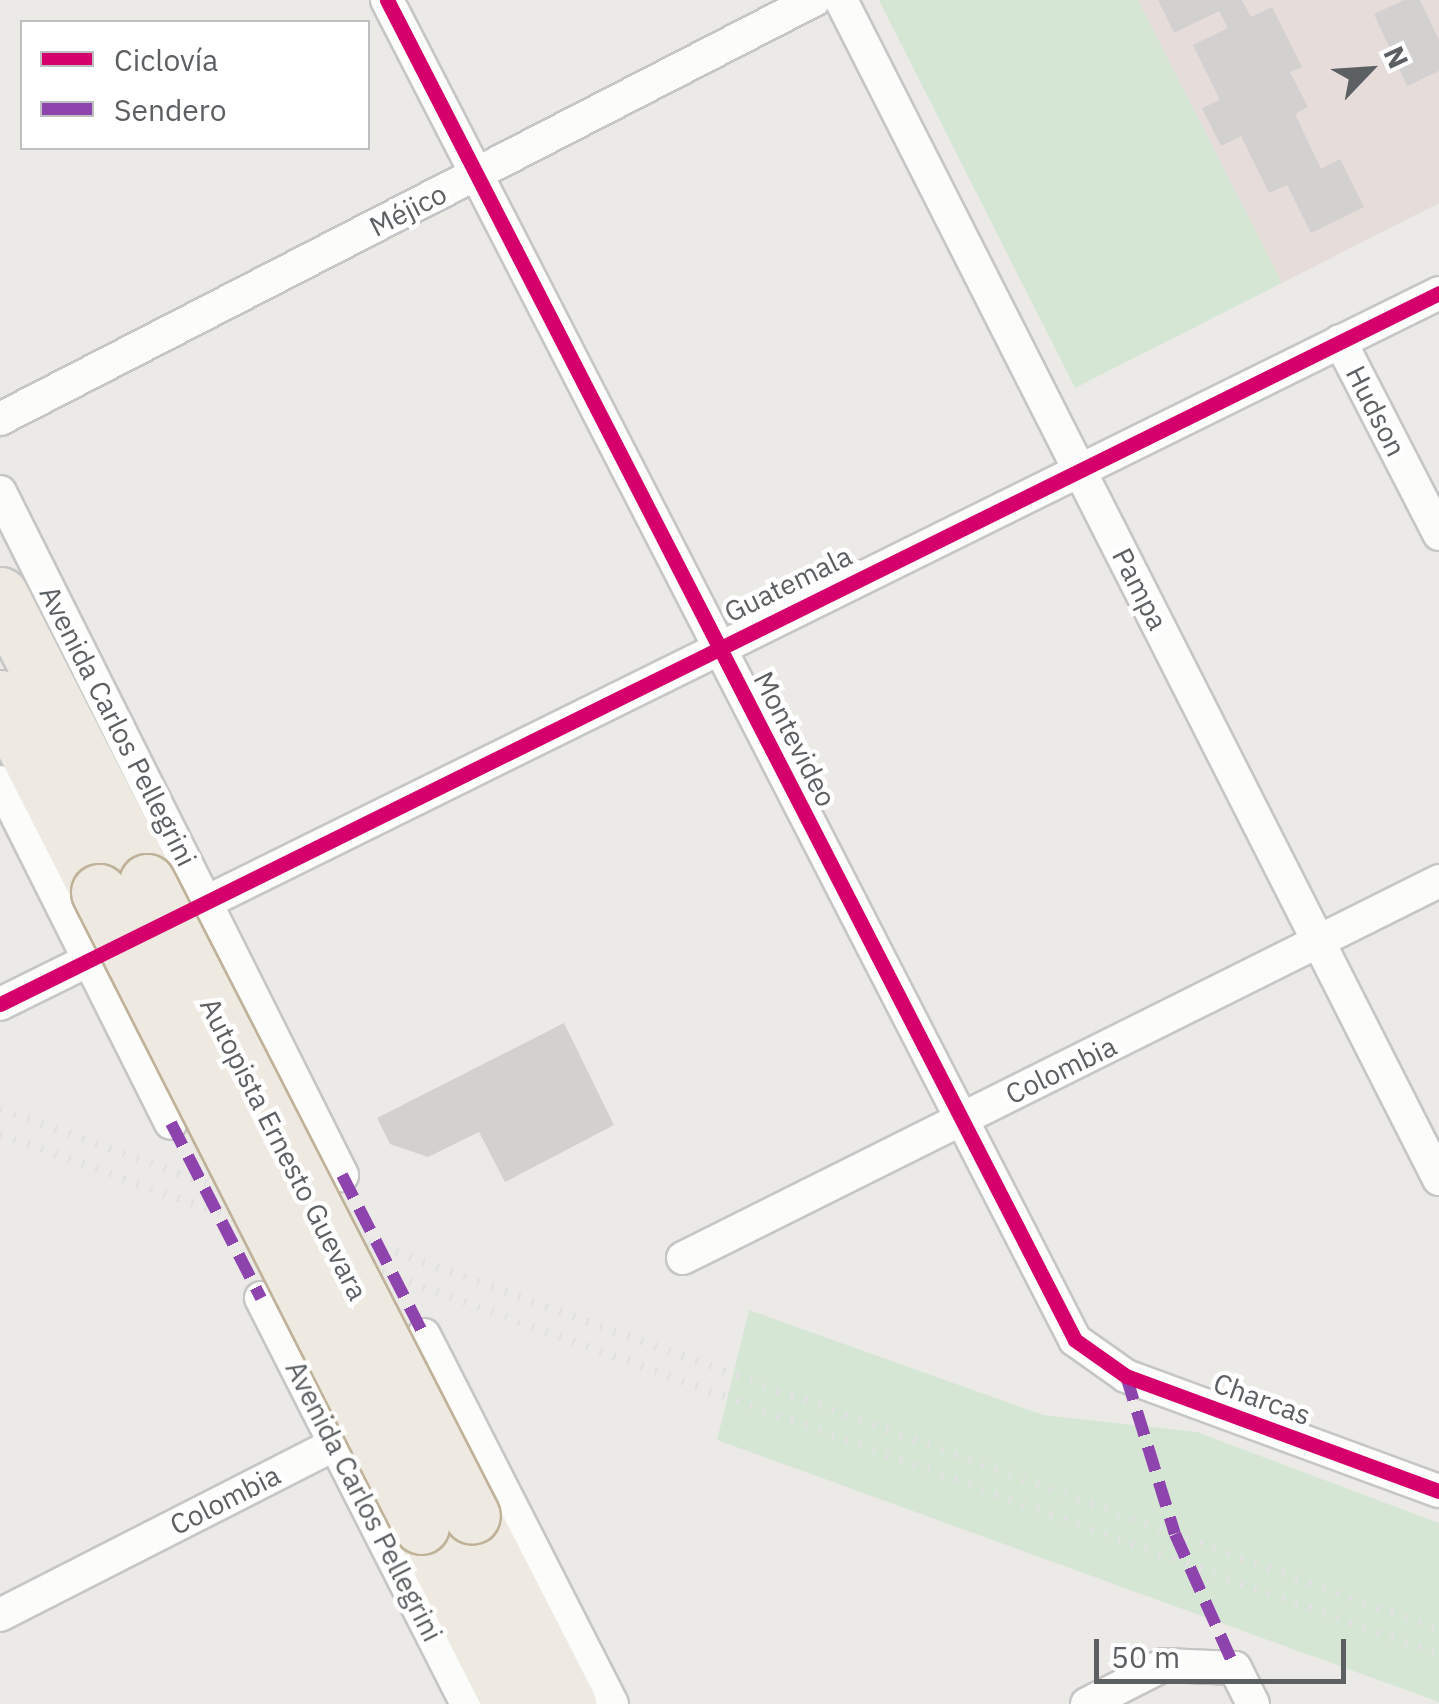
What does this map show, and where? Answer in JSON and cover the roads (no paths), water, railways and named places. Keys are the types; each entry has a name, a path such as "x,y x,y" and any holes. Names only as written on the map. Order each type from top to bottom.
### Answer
{"highway":[{"name":"Autopista Ernesto Guevara","path":"0,595 123,887 447,1521 568,1704"},
{"name":"Autopista Ernesto Guevara","path":"0,698 123,887"},
{"name":"Autopista Ernesto Guevara","path":"447,1521 511,1704"}],"street":[{"name":"Montevideo","path":"388,0 1076,1340"},
{"name":"Méjico","path":"0,419 814,0"},
{"name":"Pampa","path":"840,0 1439,1178"},
{"name":"Guatemala","path":"0,1004 205,899 1439,293"},
{"name":"Hudson","path":"1340,341 1439,534"},
{"name":"Avenida Carlos Pellegrini","path":"0,492 342,1175"},
{"path":"0,782 171,1123"},
{"name":"Colombia","path":"682,1258 1439,882"},
{"name":"Avenida Carlos Pellegrini","path":"261,1298 467,1704"},
{"path":"424,1335 612,1704"},
{"name":"Charcas","path":"1076,1340 1126,1376 1436,1487"},
{"name":"Colombia","path":"0,1615 450,1386"},
{"path":"1087,1704 1164,1665 1235,1668 1252,1704"}],"railway":[{"path":"0,1109 1439,1630"},
{"path":"0,1134 1439,1655"}]}
